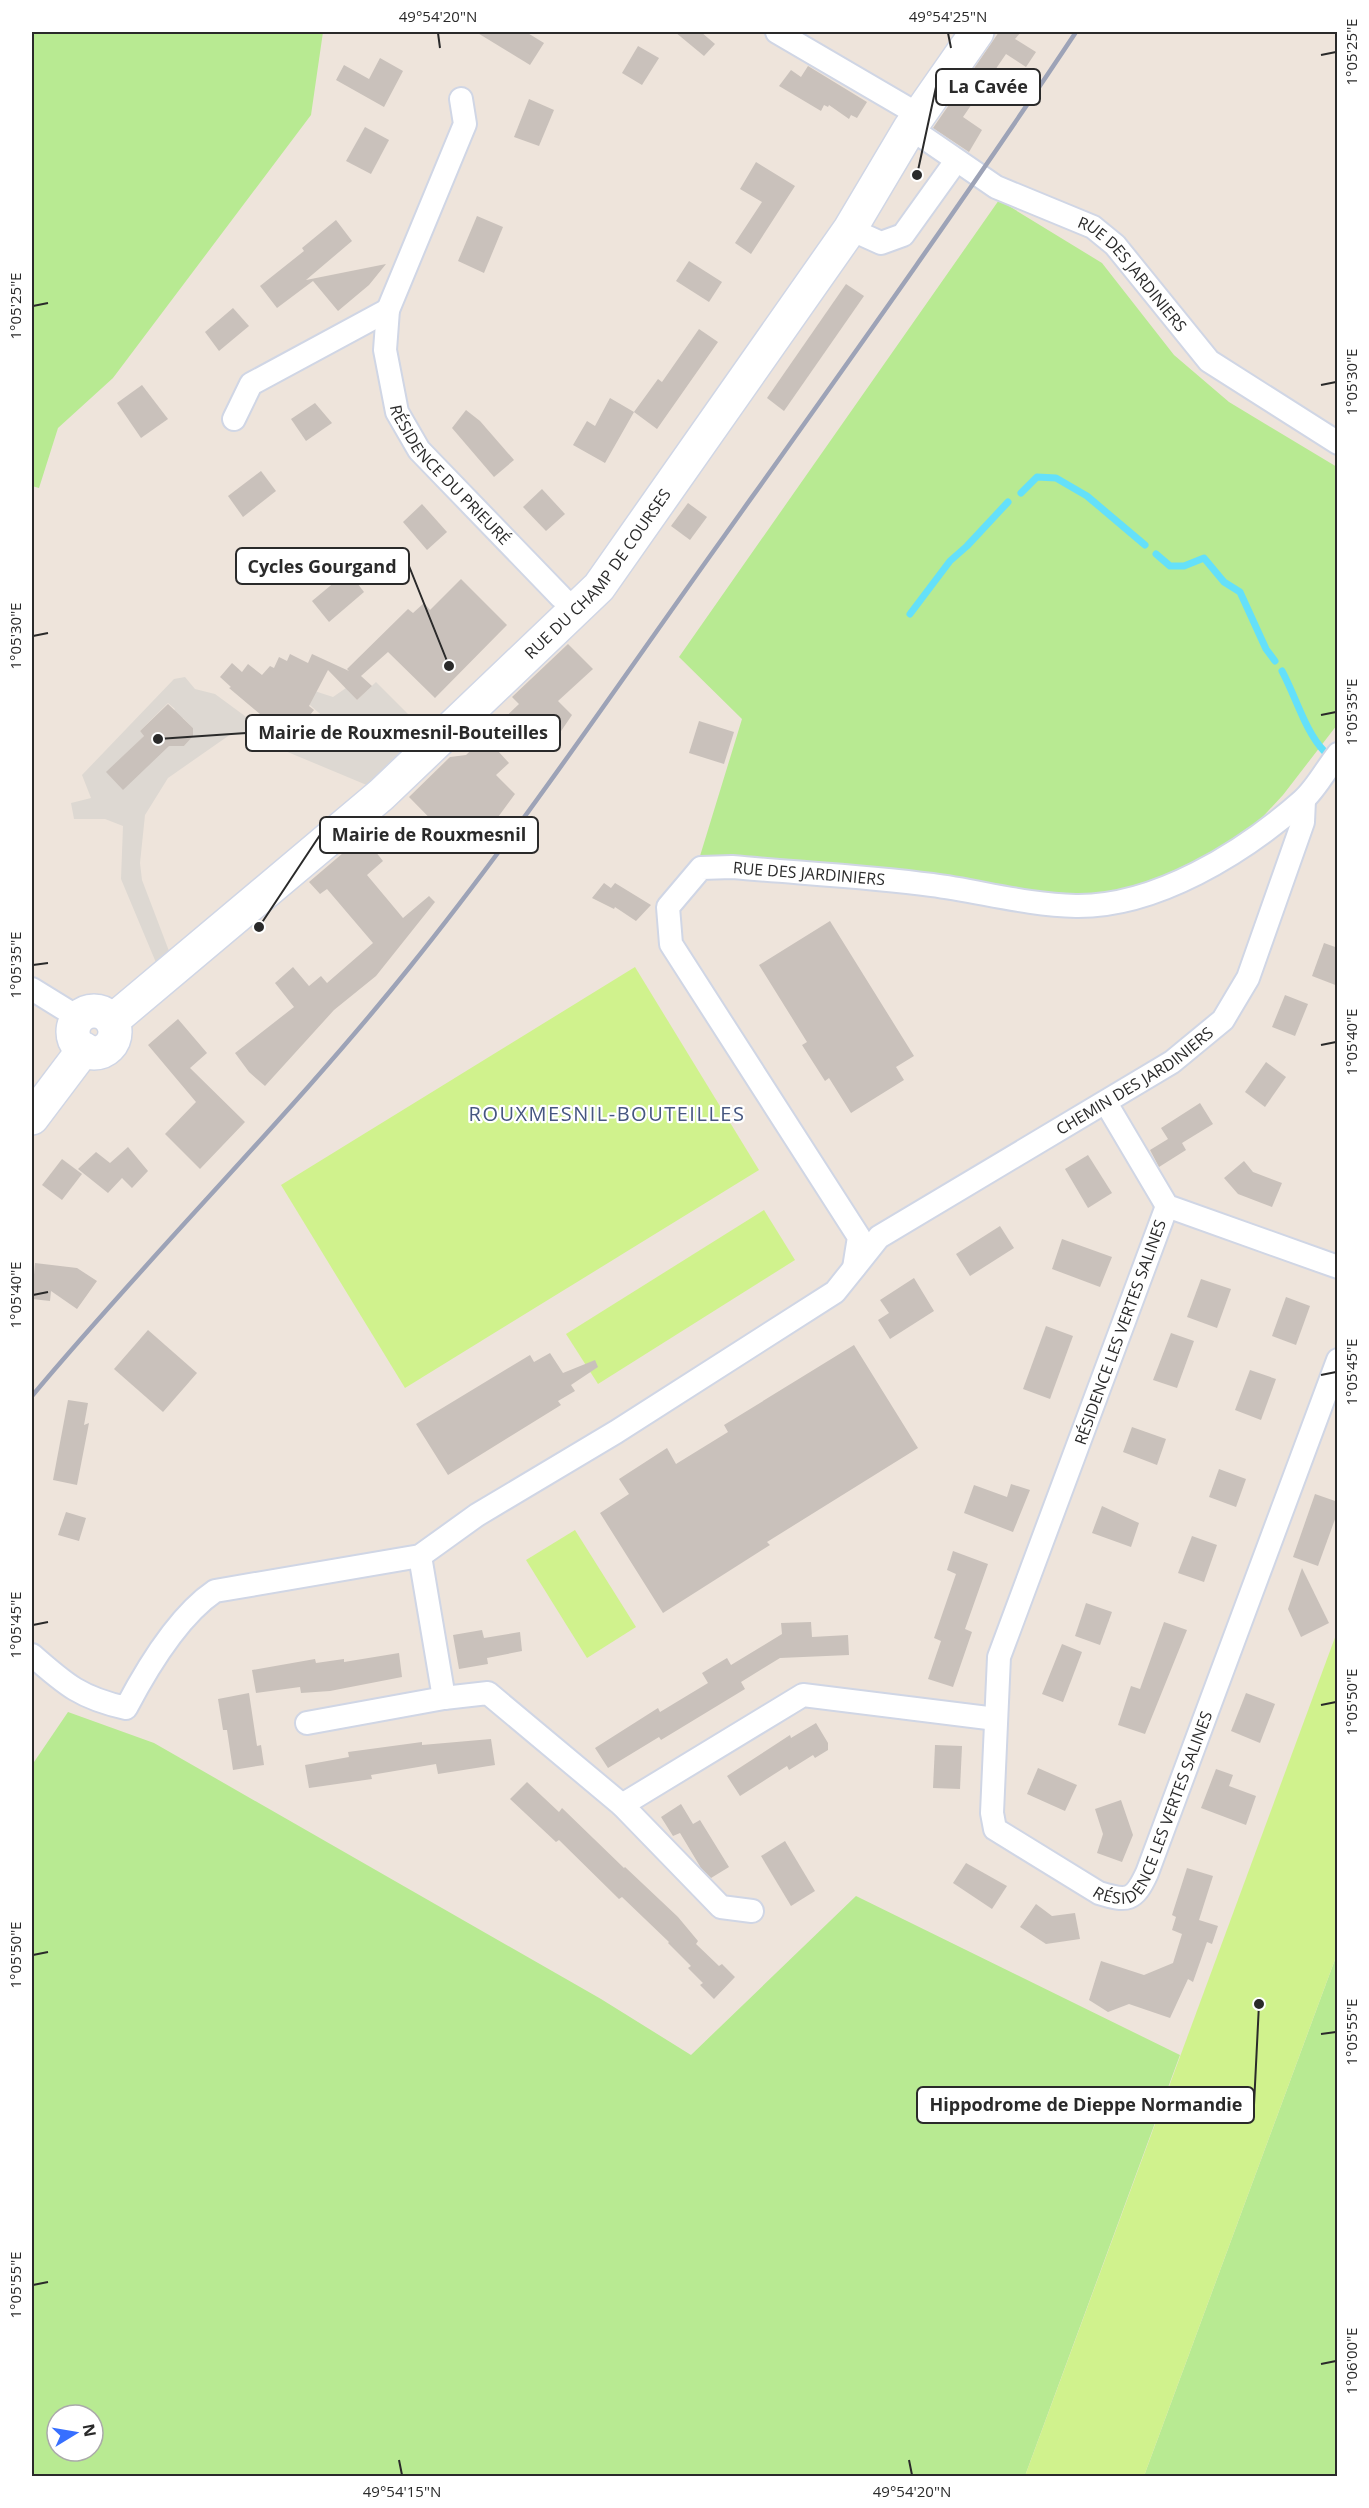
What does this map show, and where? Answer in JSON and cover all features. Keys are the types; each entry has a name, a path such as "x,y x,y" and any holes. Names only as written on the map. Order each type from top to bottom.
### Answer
{"main road":[{"name":"RUE DU CHAMP DE COURSES","path":"81,1034 97,1052 109,1046 115,1034 112,1021 381,795 599,587 850,229 914,122 976,32"},
{"path":"32,1118 81,1034"}],"street":[{"name":"RUE DES JARDINIERS","path":"777,32 914,122 956,161 996,187 1093,227 1115,245 1209,361 1338,443"},
{"name":"RÉSIDENCE DU PRIEURÉ","path":"461,99 465,123 388,310 385,350 397,411 419,450 575,609"},
{"path":"850,229 881,243 903,236 956,161"},
{"path":"234,419 251,384 388,310"},
{"name":"RUE DES JARDINIERS","path":"852,1275 859,1237 671,944 668,907 701,868 732,867 930,885 1057,905 1109,904 1142,897 1182,881 1243,847 1304,800 1338,754"},
{"name":"CHEMIN DES JARDINIERS","path":"420,1556 477,1515 616,1432 836,1292 852,1275 879,1237 1172,1062 1223,1020 1248,978 1303,822 1304,800"},
{"path":"32,989 81,1034"},
{"name":"RÉSIDENCE LES VERTES SALINES","path":"1106,1103 1167,1206 1338,1268"},
{"name":"RÉSIDENCE LES VERTES SALINES","path":"1167,1206 999,1657 992,1813 995,1829 1099,1893 1116,1898 1129,1898 1138,1892 1338,1360"},
{"path":"32,1655 71,1689 101,1702 126,1708 144,1674 190,1612 197,1603 215,1591 420,1556 444,1698"},
{"path":"307,1723 444,1698 488,1693 622,1805 721,1907 752,1911"},
{"path":"622,1805 803,1695 996,1719"}],"green space":[{"path":"32,32 323,32 311,115 113,378 58,428 39,488 32,486"},
{"path":"999,200 1102,263 1174,355 1229,402 1337,467 1337,725 1283,795 1244,837 1148,887 1080,902 936,876 700,856 742,719 679,657"},
{"path":"635,967 759,1170 405,1388 281,1185"},
{"path":"764,1210 795,1260 598,1384 566,1334"},
{"path":"575,1530 636,1627 587,1658 526,1560"},
{"path":"1337,1632 1337,1954 1144,2476 1025,2476"},
{"path":"68,1712 154,1743 601,1999 691,2055 856,1896 1180,2055 1025,2476 32,2476 32,1765"},
{"path":"1337,1954 1337,2476 1144,2476"}],"shaded area":[{"path":"185,677 195,689 215,694 249,719 291,743 309,744 323,737 326,719 288,686 293,684 333,697 346,688 357,700 376,682 427,733 369,786 247,735 231,734 168,778 145,815 140,863 142,880 169,951 157,965 121,879 123,826 105,819 74,819 71,803 91,798 82,775 174,679","holes":["168,703 175,709 172,713 183,718 193,728 193,736 184,746 172,743 107,772 144,736 140,731"]}],"building":[{"path":"476,32 526,32 544,43 530,65"},
{"path":"675,32 701,32 715,44 704,56"},
{"path":"999,32 1021,32 1015,39 1036,52 1026,67 1006,54 963,117 982,130 969,152 933,128"},
{"path":"638,46 659,58 642,85 622,73"},
{"path":"380,58 403,71 384,107 336,80 344,65 369,79"},
{"path":"808,66 867,102 857,118 851,115 849,119 829,105 828,107 824,105 821,111 779,86 791,70 801,77"},
{"path":"529,99 554,110 539,146 514,137"},
{"path":"365,127 389,140 371,174 346,161"},
{"path":"756,162 795,186 751,254 735,243 762,202 740,189"},
{"path":"477,216 503,227 484,273 458,261"},
{"path":"336,220 352,241 306,280 386,264 369,285 338,311 313,281 277,308 260,286 304,251 302,248"},
{"path":"689,261 722,282 709,302 676,281"},
{"path":"846,284 864,296 784,411 767,398"},
{"path":"233,308 249,326 219,351 205,332"},
{"path":"699,329 718,342 657,429 634,412 658,379 662,382"},
{"path":"142,385 168,419 141,438 117,403"},
{"path":"610,398 634,412 605,463 573,445 587,421 595,426"},
{"path":"315,403 332,423 306,441 291,419"},
{"path":"466,410 480,421 514,460 494,477 452,428"},
{"path":"261,471 276,491 243,517 228,496"},
{"path":"542,489 565,514 546,531 523,507"},
{"path":"688,503 707,517 690,540 671,526"},
{"path":"422,504 447,532 427,550 403,522"},
{"path":"348,571 364,592 329,622 312,601"},
{"path":"461,579 507,625 435,698 388,652 361,676 372,686 357,700 328,670 309,706 314,710 310,715 312,717 292,741 229,688 231,687 220,677 232,663 242,672 248,664 262,675 270,666 274,668 279,657 287,661 290,654 308,663 312,654 349,671 347,669 408,609 413,613 424,603 430,610"},
{"path":"568,644 593,669 558,701 572,715 555,740 530,715 504,743 498,751 509,763 496,775 515,794 482,839 480,837 463,852 409,797 450,757 466,755 519,704 512,697"},
{"path":"168,704 193,728 193,736 184,746 169,746 123,790 106,772 144,736 140,731"},
{"path":"699,721 734,732 724,764 689,753"},
{"path":"363,836 383,861 367,875 403,918 429,896 435,902 376,976 334,1010 265,1086 249,1072 235,1053 294,1007 275,983 293,967 309,986 321,976 327,983 373,943 327,889 320,894 309,882"},
{"path":"604,883 611,888 615,883 651,905 636,921 615,907 614,909 592,898"},
{"path":"830,921 914,1056 896,1067 904,1080 851,1113 829,1078 825,1081 802,1045 807,1042 759,965"},
{"path":"1324,943 1338,948 1338,986 1312,976"},
{"path":"1285,995 1308,1004 1295,1036 1272,1027"},
{"path":"178,1019 207,1053 190,1068 245,1122 200,1169 165,1134 196,1102 148,1045"},
{"path":"1266,1062 1286,1077 1265,1107 1245,1092"},
{"path":"1200,1103 1213,1124 1182,1143 1186,1150 1159,1167 1150,1150 1168,1139 1161,1128"},
{"path":"128,1147 148,1171 132,1188 122,1178 108,1193 78,1169 96,1152 110,1163"},
{"path":"1088,1155 1112,1193 1088,1208 1065,1169"},
{"path":"62,1159 82,1174 62,1200 42,1185"},
{"path":"1244,1161 1253,1172 1282,1183 1272,1207 1238,1194 1224,1178"},
{"path":"1000,1226 1014,1248 970,1276 956,1254"},
{"path":"1062,1239 1112,1257 1100,1287 1052,1269"},
{"path":"35,1263 77,1268 97,1281 77,1309 51,1291 50,1301 32,1299"},
{"path":"914,1278 934,1311 890,1339 878,1320 889,1313 880,1300"},
{"path":"1201,1279 1231,1289 1217,1328 1187,1317"},
{"path":"1286,1297 1310,1306 1296,1345 1272,1336"},
{"path":"1046,1326 1073,1336 1050,1399 1023,1389"},
{"path":"148,1330 197,1373 163,1412 114,1369"},
{"path":"1171,1333 1194,1341 1177,1388 1153,1380"},
{"path":"854,1345 918,1448 767,1542 770,1545 663,1613 600,1513 629,1494 619,1479 667,1448 676,1464 728,1432 724,1425"},
{"path":"550,1353 563,1373 595,1360 598,1367 571,1385 575,1391 558,1401 561,1405 448,1475 416,1424 530,1355 534,1362"},
{"path":"1250,1370 1276,1379 1261,1420 1235,1410"},
{"path":"68,1400 88,1403 84,1425 89,1423 77,1485 53,1480"},
{"path":"1132,1427 1166,1439 1157,1465 1123,1452"},
{"path":"1219,1469 1246,1479 1236,1507 1209,1497"},
{"path":"1011,1484 1030,1490 1013,1532 964,1513 974,1485 1007,1497"},
{"path":"1315,1494 1338,1502 1338,1511 1318,1566 1293,1557"},
{"path":"1102,1506 1139,1523 1131,1547 1092,1533"},
{"path":"66,1512 86,1518 79,1541 58,1535"},
{"path":"1192,1536 1217,1545 1204,1582 1178,1573"},
{"path":"953,1551 988,1564 965,1629 972,1632 953,1687 928,1679 941,1641 934,1638 956,1574 947,1570"},
{"path":"1302,1568 1329,1623 1301,1637 1288,1609"},
{"path":"1086,1603 1112,1612 1100,1645 1075,1636"},
{"path":"811,1622 812,1637 848,1635 849,1655 780,1658 741,1682 745,1689 661,1740 659,1737 608,1768 595,1748 658,1708 660,1712 708,1683 702,1673 727,1658 731,1665 782,1634 781,1623"},
{"path":"1164,1622 1187,1630 1145,1734 1118,1725 1131,1686 1140,1689"},
{"path":"482,1630 484,1638 520,1632 522,1651 487,1658 488,1664 459,1669 453,1635"},
{"path":"1062,1644 1082,1652 1063,1702 1042,1694"},
{"path":"399,1653 402,1677 330,1691 301,1693 300,1687 256,1693 252,1670 315,1659 316,1663 344,1659 344,1662"},
{"path":"249,1693 257,1746 261,1745 264,1765 233,1770 227,1730 223,1730 218,1699"},
{"path":"1246,1693 1275,1704 1260,1743 1231,1731"},
{"path":"816,1723 828,1743 828,1750 815,1758 813,1755 789,1770 787,1766 740,1796 727,1776 790,1735 791,1738"},
{"path":"491,1739 495,1765 438,1774 436,1764 371,1775 372,1779 309,1788 305,1765 349,1757 348,1752 422,1742 422,1745"},
{"path":"935,1745 962,1746 960,1789 933,1788"},
{"path":"1038,1768 1077,1785 1065,1811 1027,1794"},
{"path":"1216,1769 1233,1775 1229,1786 1256,1796 1246,1825 1201,1808"},
{"path":"527,1782 559,1812 562,1808 625,1867 678,1917 698,1941 696,1944 719,1966 722,1964 735,1977 714,1999 700,1985 703,1983 688,1968 691,1966 669,1942 622,1897 619,1899 559,1840 556,1842 510,1799"},
{"path":"1121,1800 1133,1835 1122,1862 1097,1853 1103,1834 1095,1809"},
{"path":"681,1804 693,1824 700,1820 729,1867 711,1878 701,1868 680,1833 673,1836 661,1817"},
{"path":"785,1841 815,1891 791,1906 761,1856"},
{"path":"966,1863 1007,1886 992,1909 953,1883"},
{"path":"1187,1868 1213,1876 1199,1920 1218,1926 1212,1944 1207,1942 1193,1982 1188,1979 1170,2018 1129,2004 1108,2012 1089,2000 1101,1961 1144,1975 1173,1963 1182,1934 1172,1930 1176,1917 1172,1915"},
{"path":"1036,1904 1052,1916 1075,1913 1080,1939 1046,1944 1020,1927"}],"waterway":[{"path":"1021,493 1037,477 1056,478 1087,496 1145,545"},
{"path":"910,614 950,561 1008,502"},
{"path":"1156,554 1170,566 1184,566 1204,558 1224,582 1240,592 1266,649 1275,661"},
{"path":"1282,671 1311,734 1324,751"}],"railway":[{"path":"32,1396 364,1023 491,862 859,347 1076,32"}],"place":[{"name":"La Cavée","path":"917,175"},
{"name":"Cycles Gourgand","path":"449,666"},
{"name":"Mairie de Rouxmesnil-Bouteilles","path":"158,739"},
{"name":"Mairie de Rouxmesnil","path":"259,927"},
{"name":"Hippodrome de Dieppe Normandie","path":"1259,2004"}],"district":[{"name":"ROUXMESNIL-BOUTEILLES","path":"607,1113"}]}
